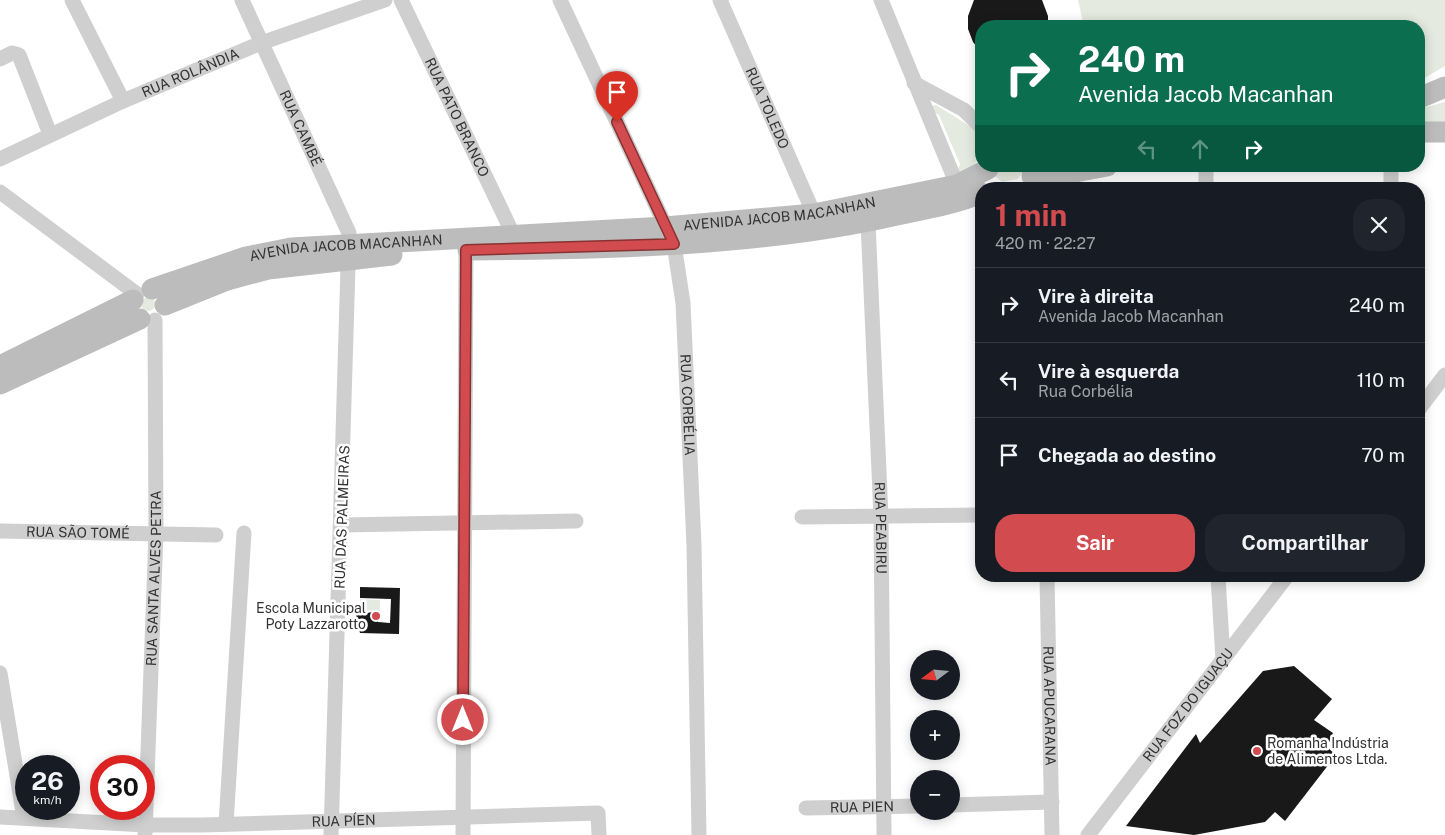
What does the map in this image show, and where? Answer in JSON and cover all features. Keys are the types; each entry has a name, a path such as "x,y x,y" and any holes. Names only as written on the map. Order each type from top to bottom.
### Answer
{"main road":[{"path":"1425,95 1445,87"},
{"path":"1425,132 1445,132"},
{"path":"1029,181 1075,172"},
{"name":"AVENIDA JACOB MACANHAN","path":"0,366 147,305 268,269 350,251 513,234 670,236 814,214 957,185 975,183"},
{"name":"AVENIDA JACOB MACANHAN","path":"350,251 466,250 670,236 808,232 868,222 949,203 975,190"},
{"name":"AVENIDA JACOB MACANHAN","path":"0,384 147,305"}],"street":[{"path":"72,0 123,101"},
{"name":"RUA CAMBÉ","path":"242,0 349,233 350,251"},
{"name":"RUA ROLÂNDIA","path":"0,159 123,101 261,43 385,0"},
{"name":"RUA PATO BRANCO","path":"401,0 513,234"},
{"name":"RUA CORBÉLIA","path":"560,0 670,236 683,303 694,544 699,835"},
{"name":"RUA TOLEDO","path":"720,0 814,214"},
{"path":"881,0 957,185"},
{"path":"0,59 12,53 19,54 50,134"},
{"path":"914,83 964,110 975,120"},
{"path":"0,192 147,305"},
{"name":"RUA PEABIRU","path":"868,222 881,517 882,807 884,835"},
{"path":"463,835 466,250"},
{"name":"RUA DAS PALMEIRAS","path":"331,828 350,251"},
{"name":"RUA SANTA ALVES PETRA","path":"145,830 156,533 147,305"},
{"path":"1425,401 1445,375"},
{"path":"802,517 975,516"},
{"path":"341,525 464,525 576,521"},
{"name":"RUA SÃO TOMÉ","path":"0,531 216,535"},
{"path":"226,824 244,533"},
{"name":"RUA APUCARANA","path":"1047,582 1052,835"},
{"path":"1218,582 1223,660"},
{"name":"RUA FOZ DO IGUAÇU","path":"1088,835 1282,582"},
{"path":"0,673 15,764"},
{"path":"960,805 1052,802"},
{"name":"RUA PIEN","path":"806,808 910,806"},
{"name":"RUA PÍEN","path":"44,820 145,830 226,824 331,828 463,818 598,813 598,835"},
{"name":"RUA PÍEN","path":"0,817 15,818"}],"shaded area":[{"path":"1078,0 1445,0 1445,66 1425,78 1425,20 1083,20"},
{"path":"1445,102 1445,123 1425,124 1425,107"},
{"path":"936,105 975,129 975,163 961,173 957,172 960,164 939,115 929,111 931,106"},
{"path":"996,172 1022,172 1018,179 1002,182 996,177"},
{"path":"148,297 153,299 155,304 153,309 148,311 143,309 141,304 143,299"},
{"path":"360,599 380,600 380,611 360,610"}],"building":[{"path":"974,0 1042,0 1048,20 975,20 975,44 968,29 968,16"},
{"path":"360,587 400,588 399,634 360,633 356,615 378,611 378,622 390,623 391,599 360,598"},
{"name":"Romanha Indústria de Alimentos Ltda.","path":"1294,666 1332,699 1314,720 1333,733 1327,747 1336,755 1285,821 1275,812 1265,822 1194,835 1126,826 1196,734 1200,743 1263,671"}],"place":[{"name":"Escola Municipal Poty Lazzarotto","path":"376,616"},
{"name":"Romanha Indústria de Alimentos Ltda.","path":"1257,751"}],"route":[{"path":"463,720 466,250 674,244 617,122"}]}
